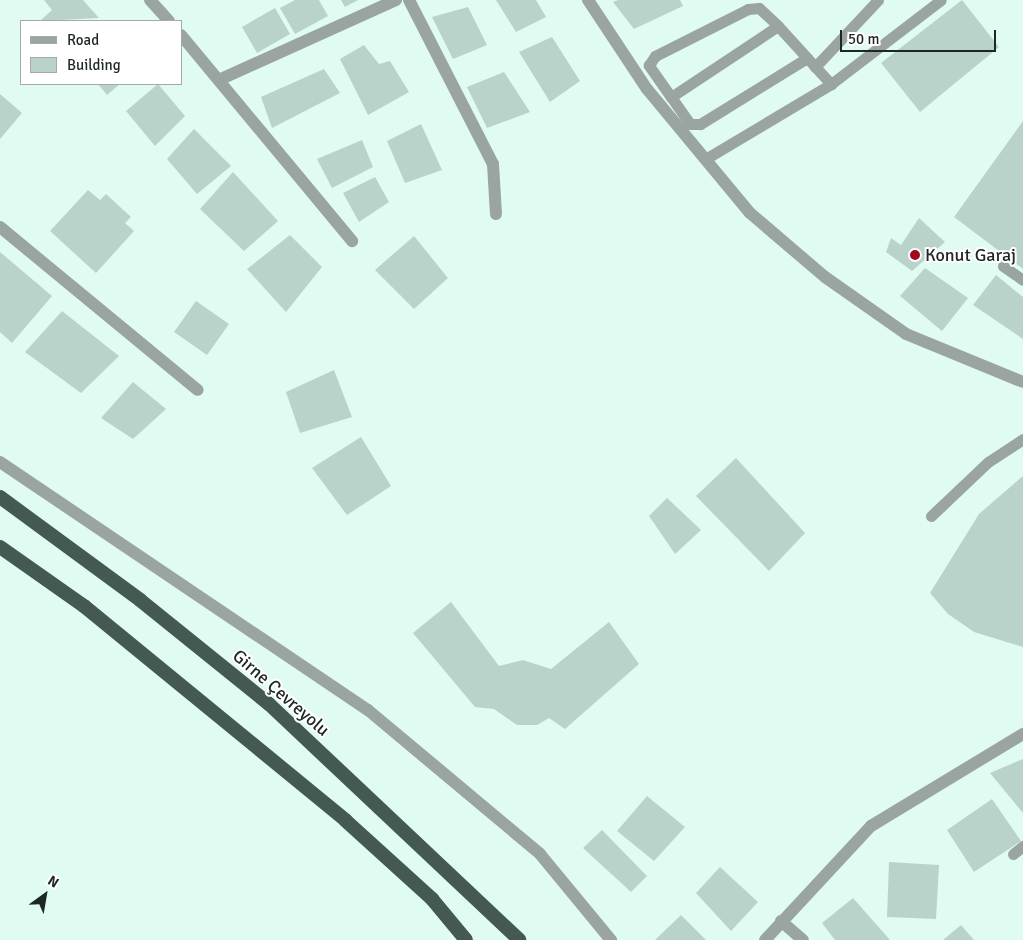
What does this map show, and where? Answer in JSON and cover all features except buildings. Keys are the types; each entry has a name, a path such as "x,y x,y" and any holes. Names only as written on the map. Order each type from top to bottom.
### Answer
{"highway":[{"name":"Girne Çevreyolu","path":"0,496 140,600 269,704 519,940"},
{"path":"0,548 84,606 345,820 432,899 466,940"}],"street":[{"path":"150,0 168,20"},
{"path":"221,79 396,0"},
{"path":"409,0 493,164 496,214"},
{"path":"588,0 647,89 707,158 750,214 824,277 906,334 1023,382"},
{"path":"182,36 221,79 352,241"},
{"path":"0,227 198,390"},
{"path":"0,462 368,710 540,854 611,940"},
{"path":"764,940 871,826 1023,734"},
{"path":"781,921 804,940"}],"lane":[{"path":"832,84 811,62 778,26 759,8 748,8 654,56 648,64 690,124 700,124 811,62 878,0"},
{"path":"707,158 832,84 941,0"},
{"path":"671,97 778,26"},
{"path":"1003,266 1023,280"},
{"path":"931,516 988,462 1023,440"},
{"path":"1013,854 1023,846"}],"place":[{"name":"Konut Garaj","path":"915,255"}]}
